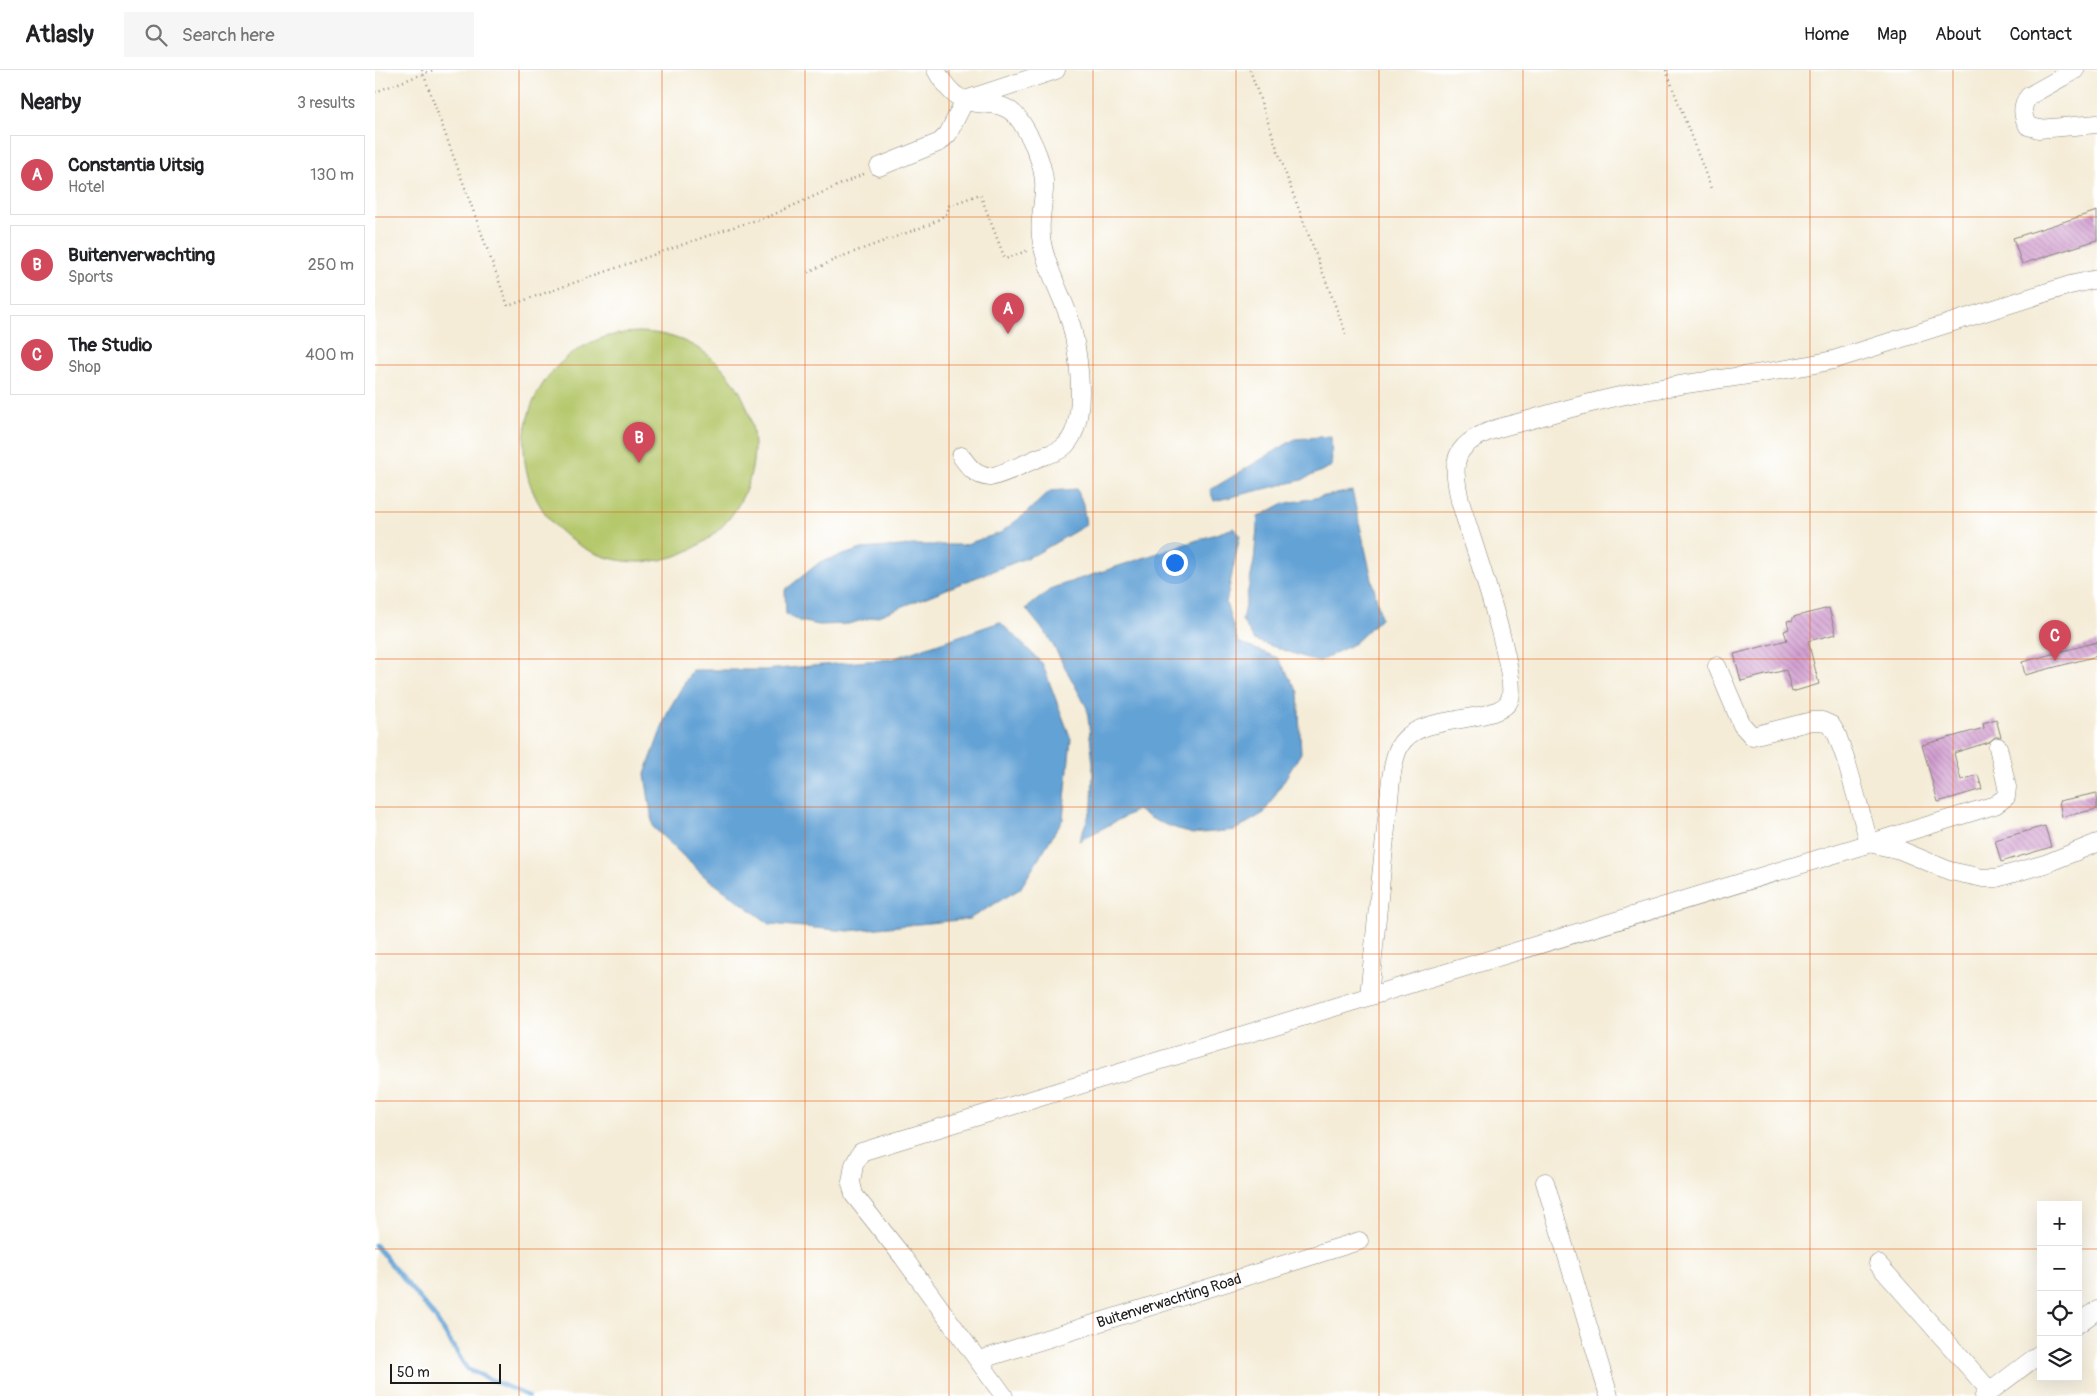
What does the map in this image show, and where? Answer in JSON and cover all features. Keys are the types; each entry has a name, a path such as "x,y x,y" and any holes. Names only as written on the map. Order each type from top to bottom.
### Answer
{"street":[{"path":"936,70 948,88 965,100 1007,108 1021,122 1027,133 1045,188 1040,225 1042,245 1076,341 1079,368 1079,404 1075,427 1061,448 990,477 984,477 971,470 961,456"},
{"path":"879,167 940,142 948,134 965,100 1056,70"},
{"path":"2075,70 2025,100 2023,109 2026,123 2028,126 2039,129 2097,124"},
{"path":"1369,996 1391,779 1394,763 1403,740 1419,729 1437,722 1475,717 1498,710 1508,704 1511,696 1507,657 1460,501 1456,465 1462,448 1483,433 1569,408 1662,388 1805,367 2078,283 2097,279"},
{"path":"1717,666 1742,725 1752,736 1812,721 1827,722 1833,727 1846,760 1869,842"},
{"path":"1004,1396 903,1257 859,1202 852,1188 852,1172 861,1152 1995,804 2006,796 2007,786 1998,747"},
{"path":"1869,842 1900,850 1950,871 1989,878 2007,876 2045,864 2097,843"},
{"path":"1545,1182 1609,1396"},
{"name":"Buitenverwachting Road","path":"979,1360 1359,1241"},
{"path":"1878,1264 1987,1394 2037,1356"},
{"path":"2082,1321 2097,1310"}],"path":[{"path":"375,92 422,72 433,70"},
{"path":"1250,70 1289,184 1346,334"},
{"path":"1666,70 1712,191"},
{"path":"422,72 508,306 718,232 770,216 879,167"},
{"path":"808,272 843,256 931,224 948,213 948,206 980,194 1005,259 1042,245"}],"green space":[{"path":"639,332 661,334 683,341 703,351 728,374 735,383 749,414 754,447 752,469 745,491 735,511 712,536 703,543 672,557 639,562 617,560 595,553 575,543 550,520 543,511 529,480 524,447 526,425 533,403 543,383 566,358 575,351 606,337"}],"water":[{"path":"1331,436 1332,466 1302,480 1214,501 1210,490 1295,439"},
{"path":"1077,489 1083,504 1086,525 1036,554 878,616 848,624 819,625 799,621 786,614 785,590 820,562 862,549 914,545 963,545 1000,533 1024,515 1050,491"},
{"path":"1352,491 1381,618 1355,643 1318,662 1254,640 1242,620 1254,561 1258,517 1282,504"},
{"path":"1234,528 1240,535 1226,603 1238,642 1278,658 1298,692 1301,753 1264,813 1235,830 1192,834 1156,821 1137,810 1079,841 1092,807 1093,764 1087,708 1048,636 1026,609 1052,588"},
{"path":"1000,622 1042,663 1071,739 1063,819 1020,889 969,919 848,931 770,924 704,876 653,827 645,774 668,711 692,670 765,670 892,659"}],"building":[{"path":"2097,211 2097,240 2022,264 2013,238"},
{"path":"1829,608 1836,634 1808,641 1819,684 1792,692 1786,670 1741,681 1734,654 1787,640 1784,631 1789,629 1787,621 1793,620 1793,617"},
{"path":"2097,642 2097,656 2025,675 2022,662"},
{"path":"1996,719 2001,737 1995,737 1989,742 1954,753 1961,780 1978,775 1982,789 1938,802 1922,745 1984,728 1983,723"},
{"path":"2097,793 2097,809 2062,817 2059,801"},
{"path":"2045,826 2051,847 2001,862 1995,840"}],"waterway":[{"path":"375,1245 435,1317 467,1369 528,1396"}],"place":[{"name":"Constantia Uitsig","path":"1008,334"},
{"name":"Buitenverwachting","path":"639,463"},
{"name":"The Studio","path":"2055,661"}]}
